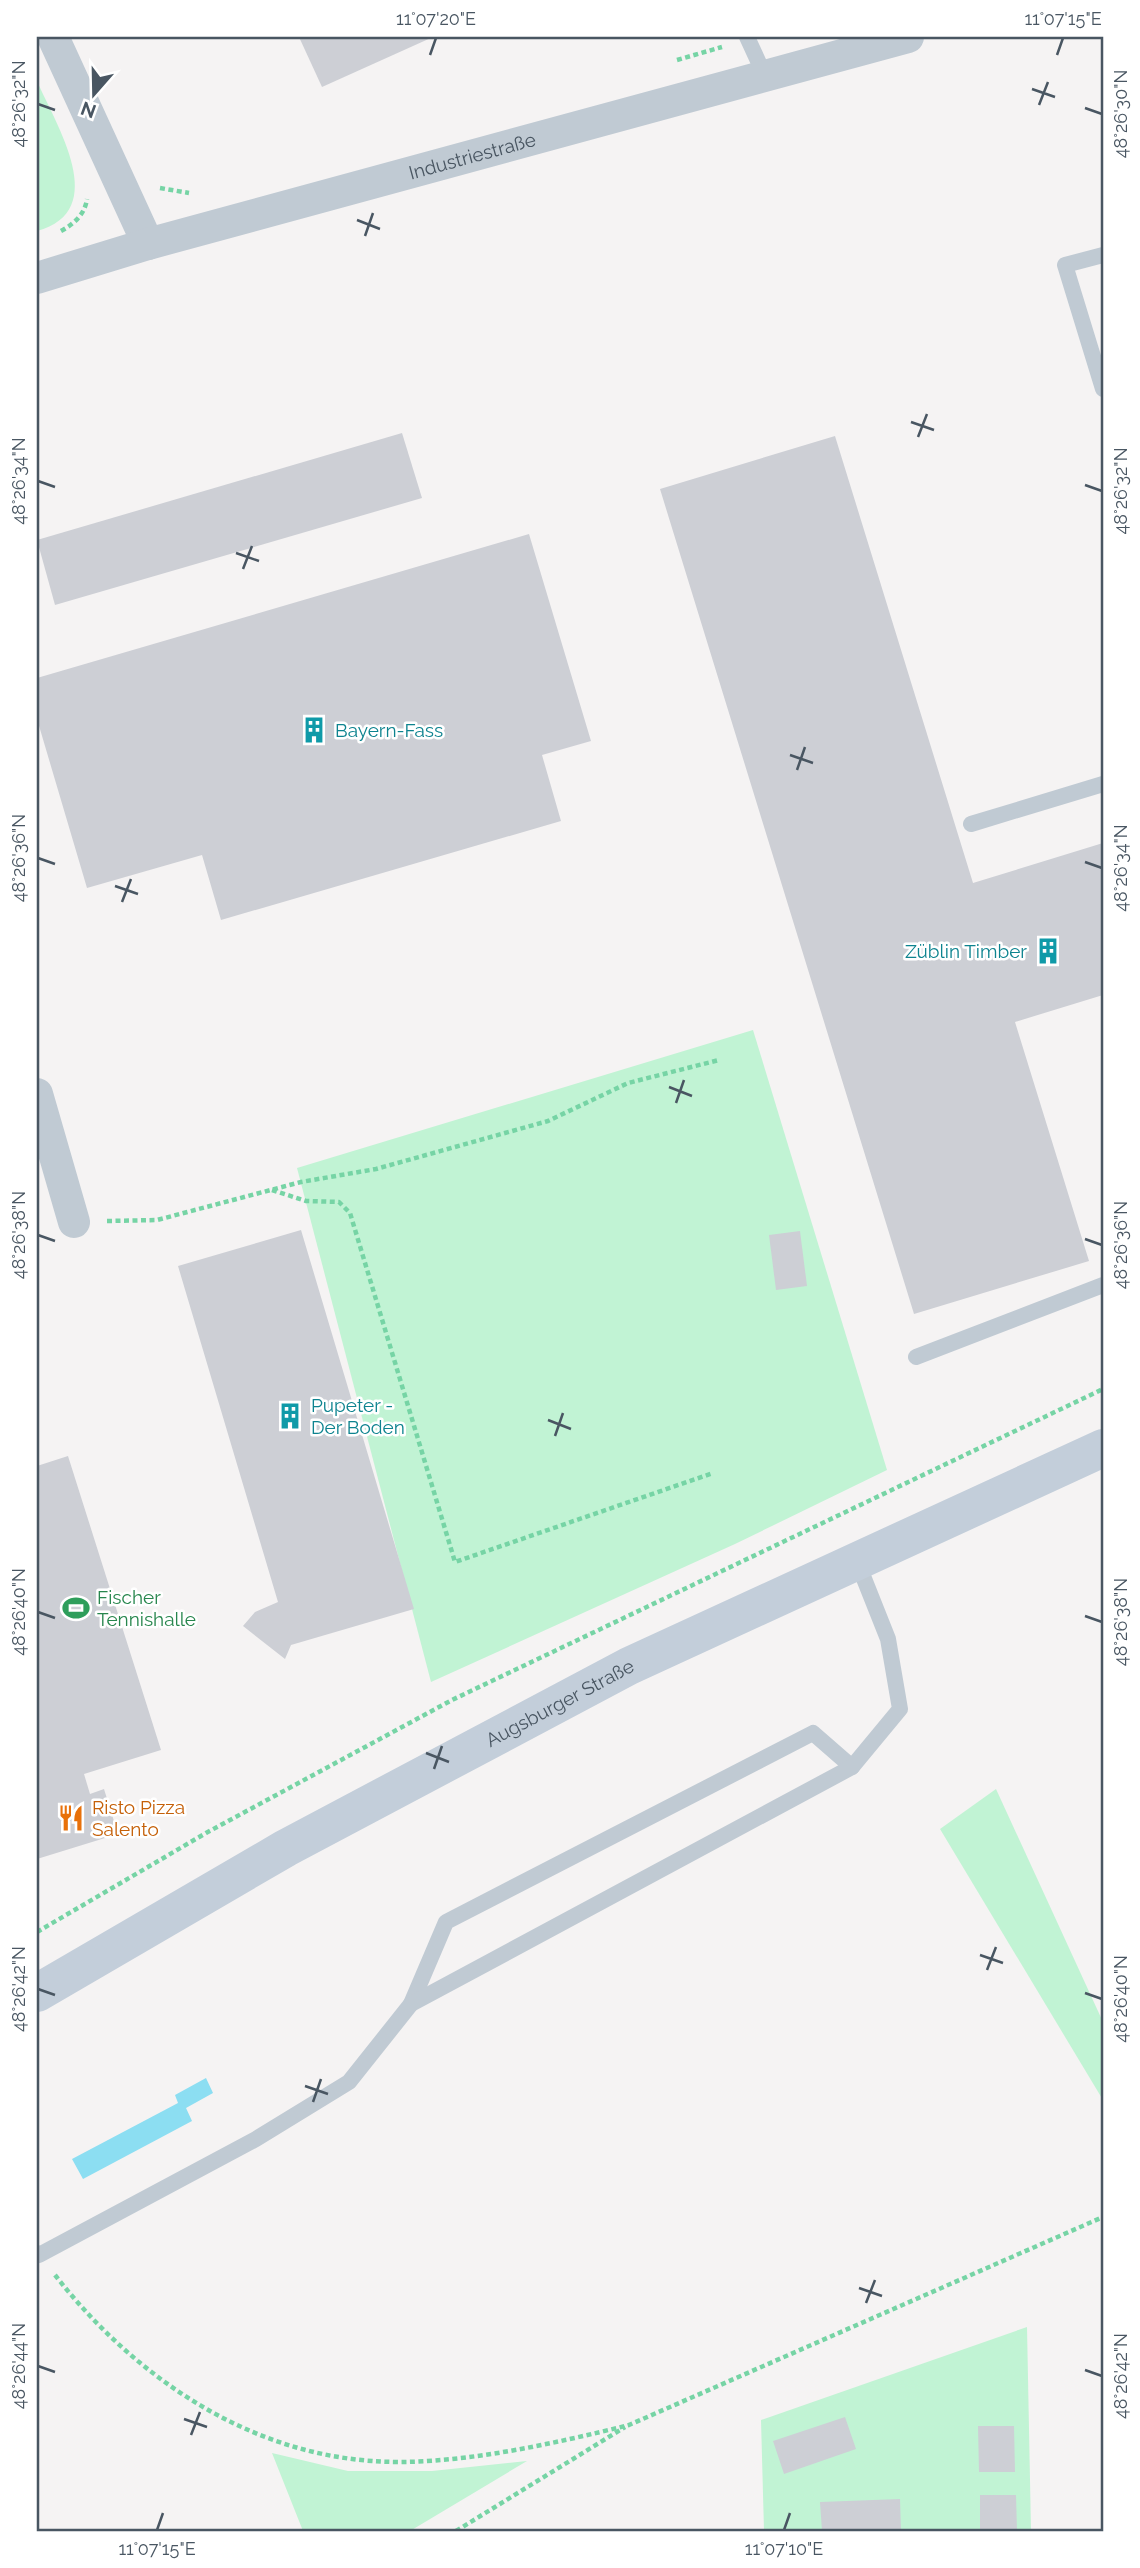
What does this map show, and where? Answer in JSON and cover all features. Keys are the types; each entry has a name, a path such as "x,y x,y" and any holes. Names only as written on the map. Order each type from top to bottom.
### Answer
{"main road":[{"name":"Augsburger Straße","path":"37,1993 286,1848 629,1666 1103,1448"}],"street":[{"path":"53,37 148,244"},
{"name":"Industriestraße","path":"37,278 148,244 764,74 908,37"},
{"path":"37,1094 74,1222"}],"lane":[{"path":"747,37 764,74"},
{"path":"1103,255 1065,265 1103,389"},
{"path":"971,824 1103,784"},
{"path":"916,1357 1103,1285"},
{"path":"411,2004 852,1767 900,1709 888,1639 856,1561"},
{"path":"38,2254 256,2139 349,2082 411,2004 446,1922 813,1733 852,1767"}],"path":[{"path":"74,1222 157,1220 272,1190 376,1169 548,1121 628,1083 719,1060"},
{"path":"272,1190 306,1201 340,1202 350,1213 455,1562 713,1473"},
{"path":"37,1932 206,1833 452,1700 1103,1389"},
{"path":"456,2531 629,2425 1103,2217"},
{"path":"38,2254 76,2302 159,2379 221,2417 285,2446 372,2461 458,2458 564,2442 629,2425"}],"green space":[{"path":"37,81 65,143 75,186 71,205 59,221 37,231"},
{"path":"753,1030 887,1470 735,1544 431,1682 297,1168"},
{"path":"996,1789 1103,2022 1103,2100 940,1829"},
{"path":"1027,2327 1031,2531 764,2531 761,2420"},
{"path":"272,2453 348,2471 432,2471 527,2461 410,2531 303,2531"}],"water":[{"path":"206,2078 213,2093 186,2108 192,2121 83,2179 72,2159 178,2103 175,2095"}],"building":[{"path":"299,37 433,37 322,87"},
{"path":"402,433 422,498 55,605 37,540"},
{"path":"835,436 973,883 1103,843 1103,995 1015,1022 1089,1261 914,1314 660,489"},
{"name":"Bayern-Fass","path":"529,534 591,741 542,755 561,821 221,920 202,855 87,888 37,719 37,678"},
{"name":"Pupeter - Der Boden","path":"301,1230 414,1609 291,1645 285,1659 243,1626 255,1612 278,1602 178,1266"},
{"path":"800,1231 807,1286 776,1290 769,1235"},
{"name":"Fischer Tennishalle","path":"68,1456 161,1750 84,1774 90,1794 104,1789 118,1834 37,1859 37,1466"},
{"path":"845,2417 856,2449 784,2474 773,2441"},
{"path":"978,2426 1014,2426 1015,2472 979,2472"},
{"path":"980,2495 1016,2495 1017,2531 980,2531"},
{"path":"900,2499 901,2531 822,2531 820,2502"}],"place":[{"name":"Bayern-Fass","path":"314,730"},
{"name":"Züblin Timber","path":"1048,951"},
{"name":"Pupeter - Der Boden","path":"290,1416"},
{"name":"Fischer Tennishalle","path":"76,1608"},
{"name":"Risto Pizza Salento","path":"71,1818"}]}
